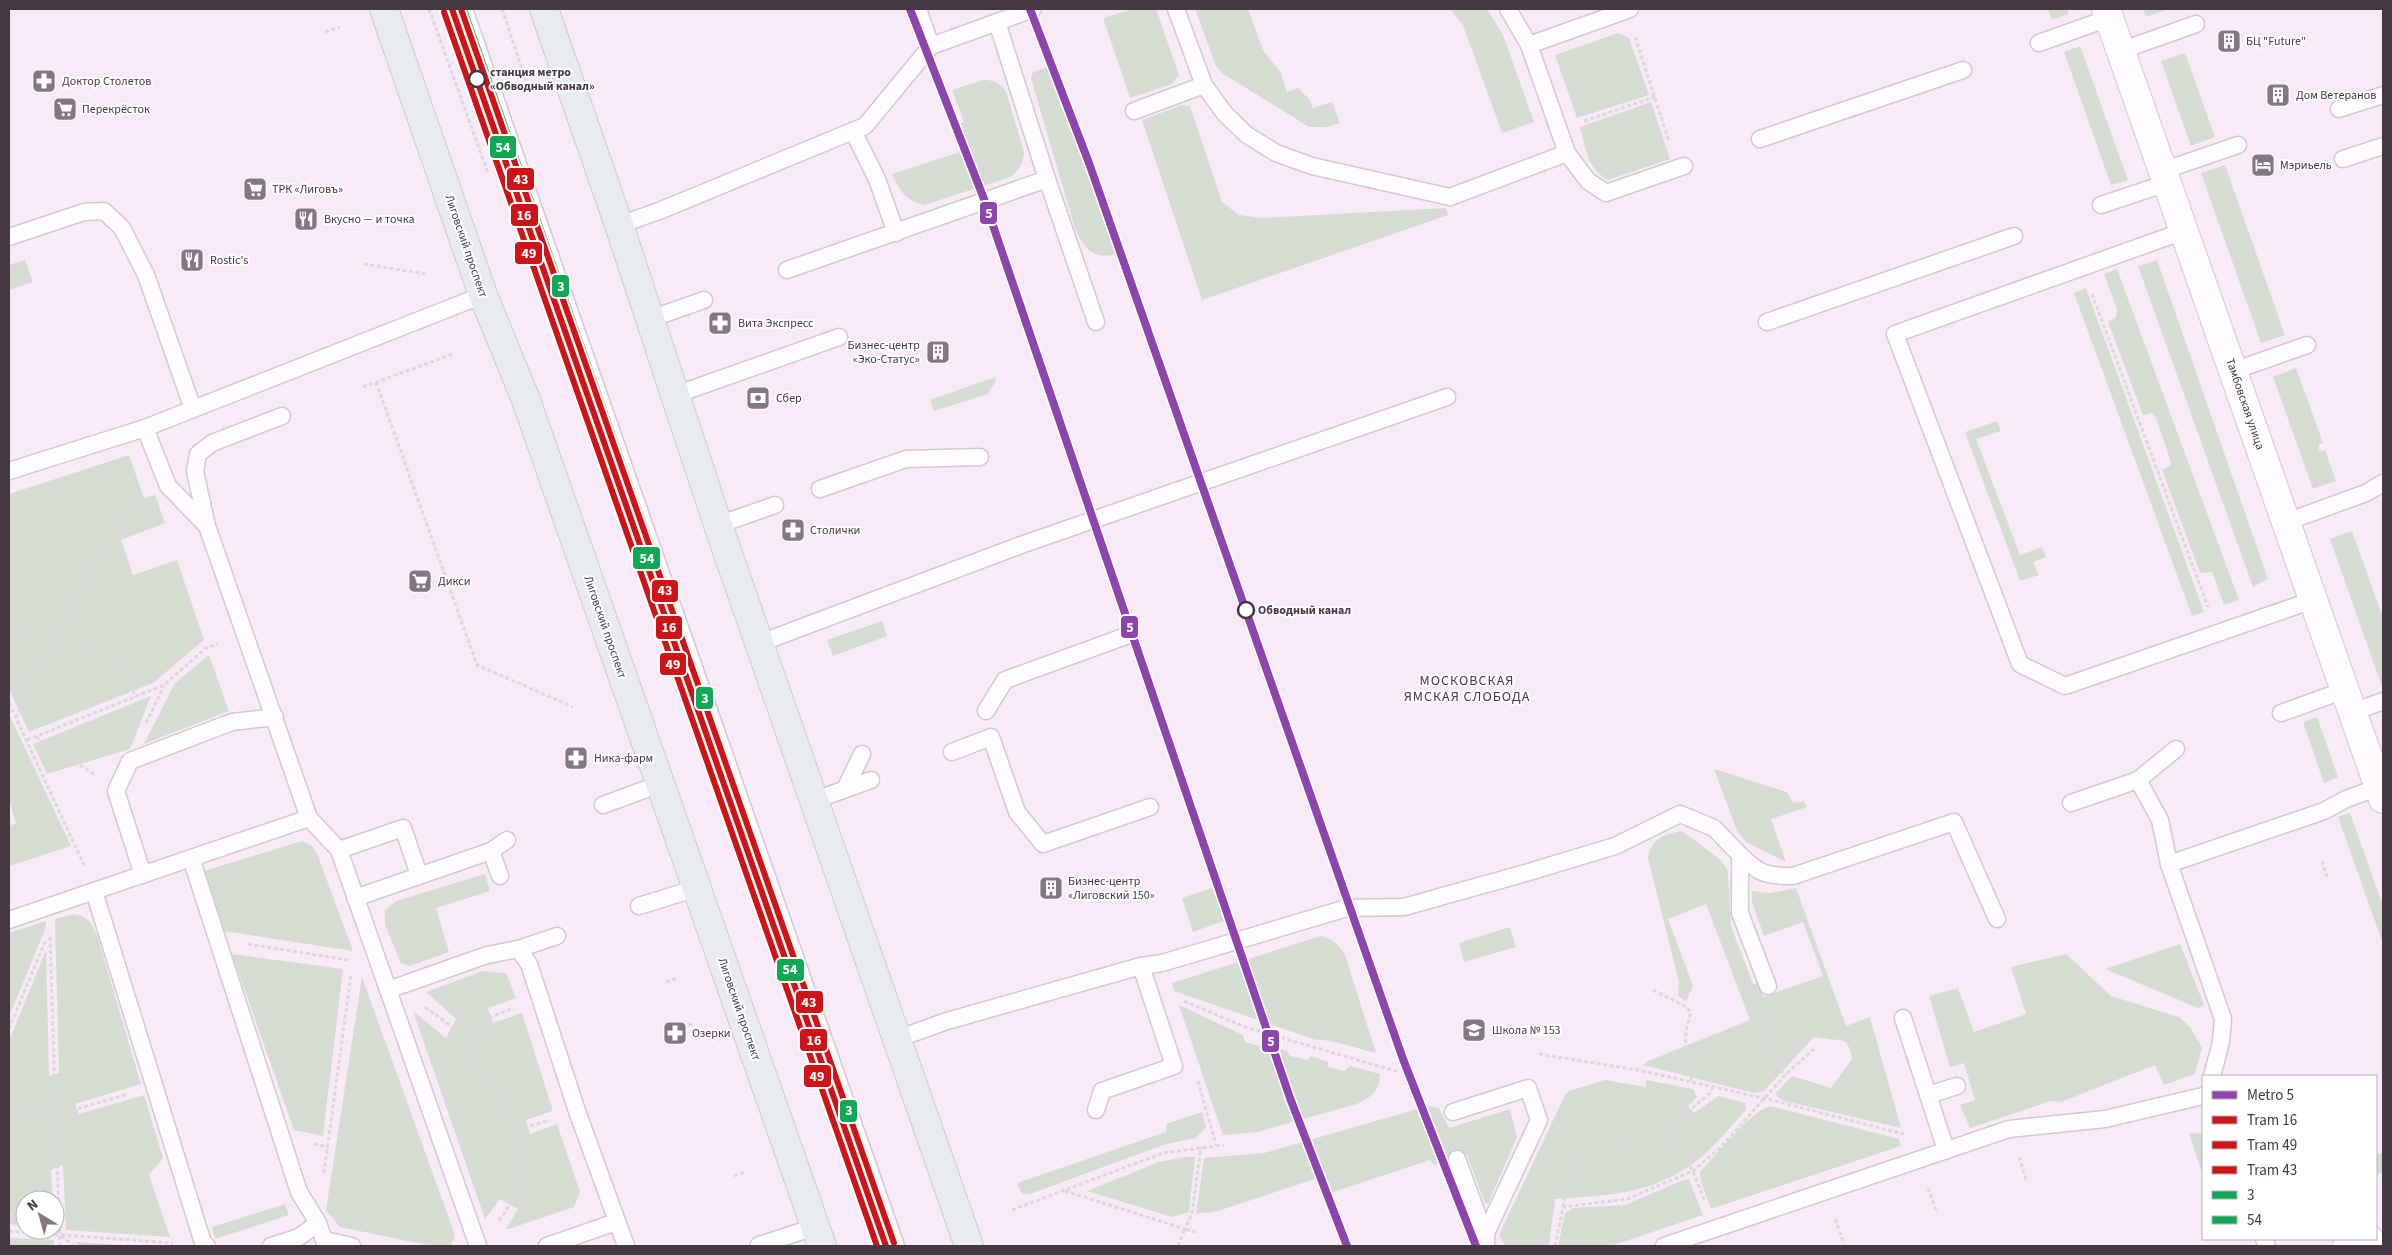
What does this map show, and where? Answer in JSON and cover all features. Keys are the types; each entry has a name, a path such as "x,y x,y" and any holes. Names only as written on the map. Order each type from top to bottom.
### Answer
{"main road":[{"name":"Лиговский проспект","path":"384,9 483,295 526,400 818,1236"},
{"path":"544,9 619,225 718,526 969,1246"}],"street":[{"name":"Тамбовская улица","path":"2107,14 2313,600 2379,779"},
{"path":"2347,1246 2366,1240"}],"lane":[{"path":"464,9 896,1246"},
{"path":"918,9 931,46"},
{"path":"619,225 659,211 865,126 931,46 1033,9"},
{"path":"1176,9 1204,85 1224,114 1241,130 1276,153 1321,169 1450,196 1567,153"},
{"path":"1508,9 1529,45 1567,153 1588,181 1606,193 1681,167"},
{"path":"1529,45 1630,9"},
{"path":"2039,43 2107,14"},
{"path":"997,22 1047,179 1096,322"},
{"path":"2120,51 2196,24"},
{"path":"1760,139 1962,70"},
{"path":"1134,111 1204,85"},
{"path":"2339,109 2383,95"},
{"path":"853,132 877,179 896,233"},
{"path":"2101,205 2238,144"},
{"path":"2343,159 2383,146"},
{"path":"787,270 1047,179"},
{"path":"9,237 84,212 104,211 122,228 146,274 193,409"},
{"path":"2184,231 1895,334 2020,664 2065,686 2313,600"},
{"path":"1767,322 2014,236"},
{"path":"9,471 145,428 483,295"},
{"path":"650,318 704,300"},
{"path":"675,395 839,337"},
{"path":"2233,371 2307,345"},
{"path":"760,643 1020,545 1447,397"},
{"path":"282,416 212,443 198,454 195,471 207,526 309,818 338,850 355,898 392,988 478,1246"},
{"path":"145,428 168,486 207,526"},
{"path":"820,489 906,459 980,458"},
{"path":"2286,522 2366,493 2383,483"},
{"path":"718,526 775,505"},
{"path":"986,711 1005,680 1126,636"},
{"path":"2281,713 2349,701 2383,701"},
{"path":"143,875 116,791 130,761 232,722 274,717"},
{"path":"952,752 992,737 1017,812 1043,844 1150,807"},
{"path":"2071,803 2138,780 2176,749"},
{"path":"845,789 862,754"},
{"path":"2170,864 2324,811 2379,779"},
{"path":"815,800 871,780"},
{"path":"2138,780 2160,820 2170,864 2223,1019 2221,1042 2212,1075"},
{"path":"603,805 660,784"},
{"path":"897,1039 947,1021 1141,966 1162,963 1347,908 1404,906 1529,872 1615,846 1680,814 1714,828 1756,871 1773,876 1793,876 1954,822 1997,919"},
{"path":"9,920 309,818"},
{"path":"338,850 403,828 419,875"},
{"path":"355,898 491,851 507,840"},
{"path":"491,851 500,876"},
{"path":"1740,855 1740,913 1768,986"},
{"path":"191,858 298,1192 318,1223 325,1243 352,1246"},
{"path":"639,906 697,888"},
{"path":"94,891 153,1086 205,1245"},
{"path":"392,988 487,955 518,949 557,936"},
{"path":"518,949 529,964 616,1222 626,1246"},
{"path":"1096,1110 1102,1091 1174,1066 1141,966"},
{"path":"1903,1018 1945,1146"},
{"path":"1928,1095 1957,1086"},
{"path":"1453,1112 1528,1088 1539,1120 1486,1240"},
{"path":"1664,1246 1945,1146 2009,1129 2105,1119 2202,1096"},
{"path":"1457,1159 1486,1240"},
{"path":"547,1246 616,1222"},
{"path":"270,1246 298,1237 318,1223"},
{"path":"759,1245 818,1236"}],"path":[{"path":"429,9 488,174"},
{"path":"502,9 528,87"},
{"path":"325,32 340,27"},
{"path":"1634,34 1681,167"},
{"path":"1560,129 1655,97"},
{"path":"364,264 426,274"},
{"path":"2091,289 2217,633"},
{"path":"363,387 453,354"},
{"path":"376,382 477,665 573,707"},
{"path":"16,718 30,682 109,544 146,494"},
{"path":"9,626 118,657 136,697"},
{"path":"27,740 164,685 206,648 246,634"},
{"path":"9,703 75,844 94,891"},
{"path":"36,737 84,767 116,791"},
{"path":"2322,861 2327,877"},
{"path":"9,1029 50,928 58,1190"},
{"path":"218,940 353,961"},
{"path":"318,1223 352,971"},
{"path":"666,982 678,978"},
{"path":"1768,986 1768,1026 1774,1053 1784,1077"},
{"path":"392,988 452,1027 464,1040 518,1130 515,1182 510,1204 495,1227"},
{"path":"1653,990 1683,1005 1691,1012 1686,1027 1686,1059 1693,1084"},
{"path":"1149,992 1178,999 1245,1027 1399,1072"},
{"path":"464,1040 491,1017 541,999"},
{"path":"682,1027 694,1023"},
{"path":"1563,1207 1627,1199 1693,1171 1721,1147 1784,1077 1814,1049"},
{"path":"1538,1054 1638,1070 1765,1099 1945,1146"},
{"path":"1174,1066 1194,1068 1216,1145"},
{"path":"9,1117 34,1110 56,1115 153,1086"},
{"path":"1555,1246 1573,1157 1599,1152 1655,1135 1697,1104 1713,1088"},
{"path":"1667,1127 1693,1171 1716,1229"},
{"path":"1012,1210 1163,1153 1224,1144"},
{"path":"1178,1246 1192,1213 1201,1147"},
{"path":"734,1176 746,1172"},
{"path":"1064,1191 1197,1232"},
{"path":"65,1235 205,1245"}],"shaded area":[{"path":"1132,9 1156,9 1179,75 1172,84 1130,98 1103,18"},
{"path":"1195,9 1248,9 1263,50 1281,73 1287,92 1298,88 1309,99 1313,108 1332,102 1340,123 1327,127 1309,127 1222,73 1216,66"},
{"path":"1450,9 1487,9 1503,35 1534,122 1502,133 1463,25"},
{"path":"2048,9 2067,9 2069,14 2052,20"},
{"path":"2143,9 2169,9 2146,17"},
{"path":"1618,33 1629,38 1649,95 1577,118 1555,55"},
{"path":"2080,46 2128,180 2111,185 2064,52"},
{"path":"2185,53 2215,137 2191,146 2161,61"},
{"path":"1057,64 1122,253 1105,256 1093,253 1084,244 1075,229 1031,78 1033,72"},
{"path":"983,80 996,82 1006,91 1024,152 1020,166 1010,177 925,205 908,198 892,174 966,150 958,124 964,122 952,90"},
{"path":"1651,102 1670,159 1608,180 1591,164 1580,127"},
{"path":"1182,105 1190,106 1222,202 1239,215 1262,218 1446,208 1448,215 1202,300 1142,120"},
{"path":"2225,165 2285,335 2261,343 2201,173"},
{"path":"25,260 33,282 9,290 9,265"},
{"path":"2157,260 2268,579 2253,587 2138,266"},
{"path":"2117,269 2239,600 2224,605 2212,572 2200,573 2162,470 2170,466 2171,462 2156,418 2152,413 2143,415 2108,322 2116,317 2117,309 2104,274"},
{"path":"2086,288 2204,612 2192,616 2074,293"},
{"path":"2296,368 2323,443 2318,445 2320,452 2325,450 2336,481 2313,489 2273,377"},
{"path":"995,377 996,380 988,394 934,411 930,400"},
{"path":"1997,421 2001,431 1976,439 2020,555 2042,547 2046,557 2033,562 2039,575 2020,581 1965,432"},
{"path":"129,455 144,498 155,495 165,523 121,540 133,575 177,560 204,640 153,683 29,732 9,689 9,494"},
{"path":"2352,531 2383,618 2383,683 2381,684 2330,539"},
{"path":"882,621 887,636 833,656 827,640"},
{"path":"209,655 229,711 144,744 175,683"},
{"path":"151,696 130,749 47,774 33,744"},
{"path":"9,714 71,846 9,866 9,826 16,823 9,799"},
{"path":"2317,717 2338,777 2324,783 2303,722"},
{"path":"1714,769 1787,792 1793,803 1804,801 1807,807 1771,819 1786,862 1746,842 1737,831"},
{"path":"2350,813 2383,906 2383,944 2338,817"},
{"path":"1682,831 1721,860 1728,871 1731,926 1753,984 1758,983 1763,997 1823,976 1803,922 1764,936 1752,902 1752,891 1770,893 1796,888 1846,1026 1870,1017 1901,1128 1784,1101 1777,1097 1776,1093 1792,1076 1831,1088 1852,1059 1850,1049 1845,1041 1814,1037 1764,1091 1754,1093 1643,1065 1648,1061 1750,1020 1706,904 1668,919 1693,986 1686,1001 1678,996 1679,982 1648,858 1655,842 1664,836"},
{"path":"302,841 312,846 318,856 353,951 223,931 201,872"},
{"path":"485,874 490,891 436,908 449,952 410,966 401,963 385,925 385,910 396,901"},
{"path":"1224,884 1234,917 1193,932 1182,898"},
{"path":"74,914 83,916 93,927 141,1084 75,1104 79,1114 144,1095 163,1158 149,1175 170,1237 66,1230 63,1165 51,1170 52,1190 15,1190 15,1225 9,1224 9,1041 46,950 49,1076 59,1073 55,919"},
{"path":"46,921 46,927 9,1017 9,933"},
{"path":"1510,927 1516,947 1464,962 1459,943"},
{"path":"1321,936 1335,943 1345,955 1376,1053 1336,1042 1316,1040 1174,991 1172,983"},
{"path":"2180,944 2204,1005 2198,1008 2105,969"},
{"path":"232,954 343,969 323,1136 294,1130"},
{"path":"2066,954 2111,996 2179,1017 2191,1028 2202,1048 2195,1074 2164,1085 2155,1065 2061,1102 2051,1101 1970,1128 1960,1105 1975,1100 1964,1063 1950,1067 1929,996 1958,988 1974,1032 2026,1014 2011,967"},
{"path":"483,971 506,973 516,998 488,1008 493,1023 522,1013 553,1111 526,1120 530,1134 557,1124 580,1192 574,1207 509,1229 506,1229 518,1209 500,1199 485,1219 413,1011 446,1038 456,1019 426,992"},
{"path":"362,977 455,1235 451,1246 432,1246 340,1227 326,1210"},
{"path":"1179,1005 1243,1035 1245,1042 1263,1047 1266,1044 1287,1051 1290,1056 1308,1060 1311,1056 1328,1062 1328,1067 1344,1071 1350,1066 1380,1074 1380,1080 1374,1093 1357,1104 1257,1132 1223,1135"},
{"path":"1605,1080 1646,1087 1646,1080 1693,1089 1697,1097 1688,1106 1694,1113 1718,1096 1745,1103 1746,1110 1715,1144 1695,1162 1662,1181 1645,1187 1611,1194 1555,1199 1549,1246 1505,1246 1499,1235 1565,1095 1569,1091"},
{"path":"1428,1106 1439,1108 1449,1128 1510,1109 1517,1137 1488,1204 1485,1203 1467,1155 1435,1165 1430,1160 1330,1193 1324,1176 1218,1211 1196,1214 1204,1158 1264,1153"},
{"path":"1770,1106 1899,1139 1901,1146 1711,1209 1701,1182 1700,1172 1743,1125 1753,1116"},
{"path":"1202,1112 1206,1127 1196,1138 1166,1144 1030,1194 1022,1194 1017,1183 1166,1132 1166,1124"},
{"path":"2189,1133 2202,1134 2202,1173"},
{"path":"2383,1152 2383,1172 2377,1175 2377,1155"},
{"path":"1195,1157 1189,1212 1172,1217 1087,1191 1159,1162"},
{"path":"1689,1179 1703,1215 1611,1246 1558,1246 1565,1213 1573,1208 1625,1205"},
{"path":"285,1204 289,1215 215,1239 212,1227"},
{"path":"9,1238 15,1238 15,1240 54,1240 54,1246 9,1246"},
{"path":"74,1242 140,1246 80,1246"}],"metro line":[{"name":"5","path":"910,9 984,199 1290,1098 1347,1246"},
{"name":"5","path":"1030,9 1089,163 1403,1059 1476,1246"}],"tram line":[{"name":"16","path":"452,9 886,1246"},
{"name":"43","path":"461,9 894,1243"},
{"name":"49","path":"444,12 877,1246"}],"transit line":[{"name":"3","path":"464,9 896,1246"},
{"name":"54","path":"456,12 887,1246"}],"place":[{"name":"БЦ \"Future\"","path":"2229,41"},
{"name":"станция метро «Обводный канал»","path":"477,79"},
{"name":"Доктор Столетов","path":"44,81"},
{"name":"Дом Ветеранов","path":"2278,95"},
{"name":"Перекрёсток","path":"65,109"},
{"name":"Мэриьель","path":"2263,165"},
{"name":"ТРК «Лиговъ»","path":"255,189"},
{"name":"Вкусно — и точка","path":"306,219"},
{"name":"Rostic's","path":"192,260"},
{"name":"Вита Экспресс","path":"720,323"},
{"name":"Бизнес-центр «Эко-Статус»","path":"938,352"},
{"name":"Сбер","path":"758,398"},
{"name":"Столички","path":"793,530"},
{"name":"Дикси","path":"420,581"},
{"name":"Обводный канал","path":"1246,610"},
{"name":"Ника-фарм","path":"576,758"},
{"name":"Бизнес-центр «Лиговский 150»","path":"1051,888"},
{"name":"Школа № 153","path":"1474,1030"},
{"name":"Озерки","path":"675,1033"}],"district":[{"name":"МОСКОВСКАЯ ЯМСКАЯ СЛОБОДА","path":"1467,690"}]}
